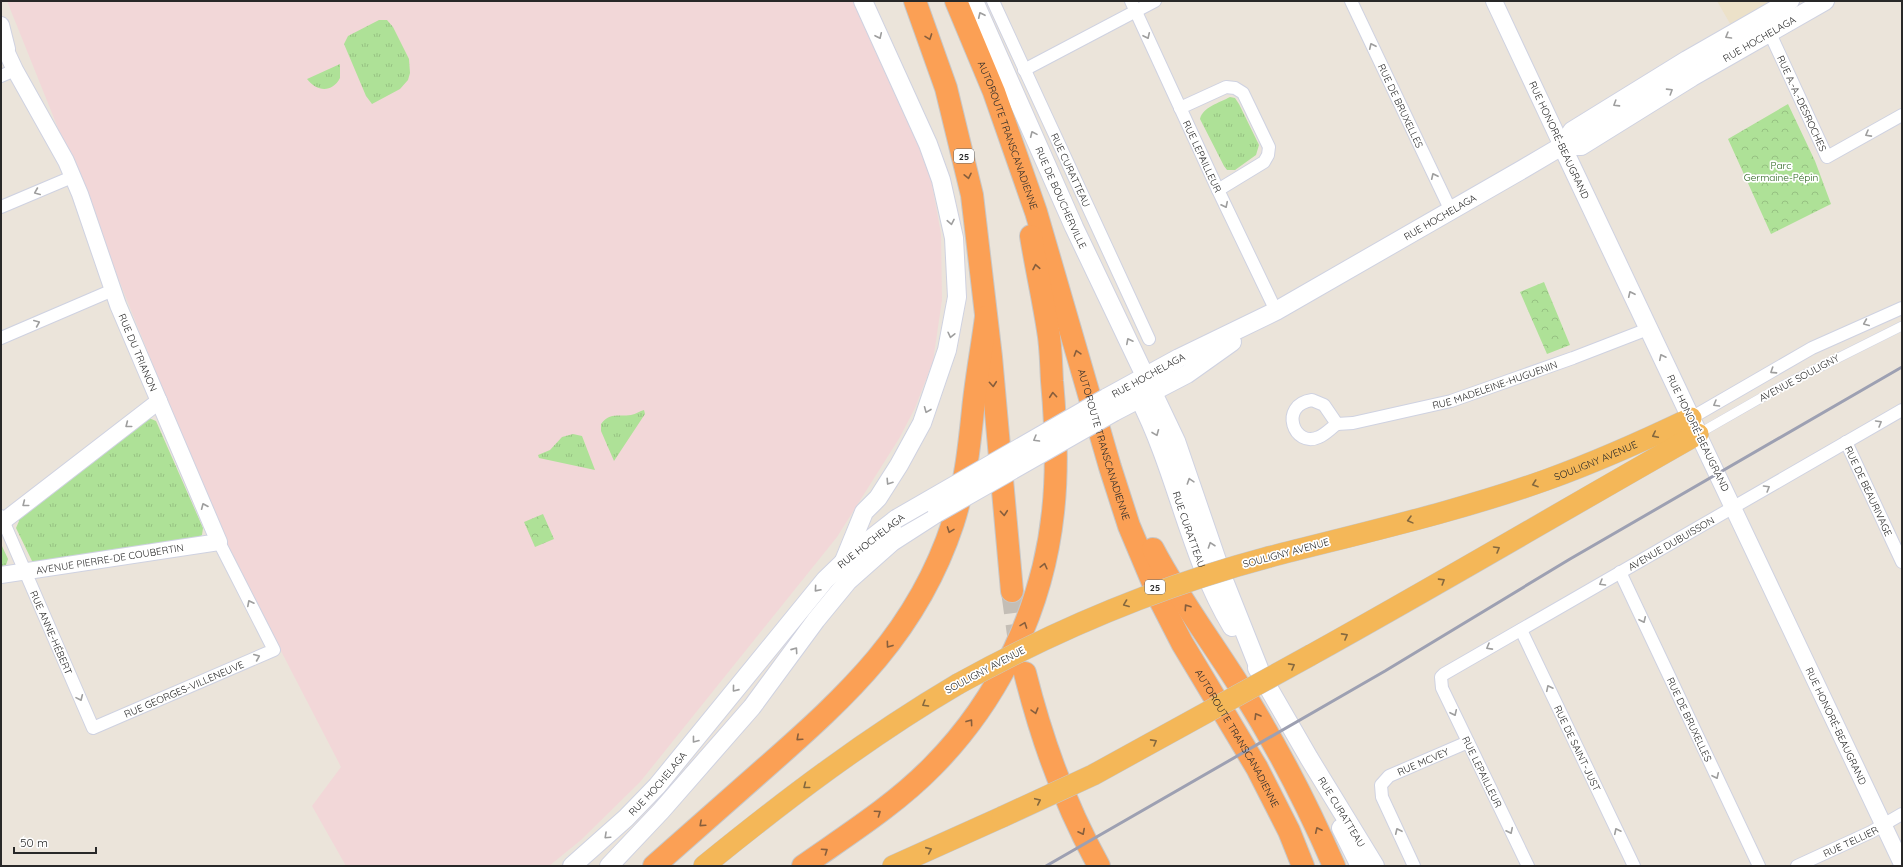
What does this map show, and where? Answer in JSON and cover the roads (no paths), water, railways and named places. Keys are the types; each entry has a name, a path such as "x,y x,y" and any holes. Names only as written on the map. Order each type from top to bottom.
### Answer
{"highway":[{"name":"25","path":"915,1 941,72 965,162 977,230 1012,591"},
{"name":"AUTOROUTE TRANSCANADIENNE","path":"956,1 994,92 1048,252 1102,400 1129,526 1161,602 1203,681 1264,781 1289,831 1303,866"},
{"path":"803,866 909,789 946,752 985,702 1003,672 1020,637 1042,574 1053,512 1056,441 1048,331 1018,161"},
{"path":"654,866 800,738 847,693 881,656 916,604 943,549 962,490 971,443 973,410 986,317"},
{"path":"1102,400 1129,498 1150,543 1178,593 1267,731 1296,784 1334,866"},
{"name":"SOULIGNY AVENUE","path":"704,866 828,768 895,723 958,684 1057,633 1116,607 1191,580 1467,505 1526,487 1613,454 1694,426"},
{"name":"SOULIGNY AVENUE","path":"893,866 1093,775 1420,595 1694,426"},
{"path":"1025,674 1034,710 1053,767 1072,812 1099,866"}],"main road":[{"path":"844,561 861,518 878,498 912,443 936,385 953,326 956,297 956,269 951,222 937,167 863,1"},
{"name":"RUE DE BOUCHERVILLE","path":"974,1 1146,388"},
{"name":"RUE HOCHELAGA","path":"1765,25 1790,1"},
{"name":"RUE HOCHELAGA","path":"572,866 626,818 657,786 808,600 844,561 1102,400 1146,388 1187,374 1276,311 1562,146 1581,146 1688,69 1765,25 1825,1"},
{"name":"RUE HONORÉ-BEAUGRAND","path":"1562,146 1694,426"},
{"name":"RUE CURATTEAU","path":"1146,388 1178,445 1226,586 1262,676 1309,758 1376,866"},
{"path":"878,498 878,516 894,531"},
{"name":"RUE HOCHELAGA","path":"609,866 661,811 752,707 838,592 894,531"},
{"name":"RUE CURATTEAU","path":"1309,758 1360,866"}],"street":[{"name":"RUE CURATTEAU","path":"993,1 1149,339"},
{"path":"1024,70 1133,6 1155,1"},
{"name":"RUE DE BRUXELLES","path":"1351,1 1451,211"},
{"name":"RUE HONORÉ-BEAUGRAND","path":"1497,2 1562,146"},
{"name":"RUE LEPAILLEUR","path":"1133,6 1276,311"},
{"name":"RUE DU TRIANON","path":"1,25 8,73 72,177 94,230 113,290 219,542 274,650"},
{"name":"RUE A.-A.-DESROCHES","path":"1765,25 1827,157 1902,115"},
{"path":"1180,108 1226,87 1235,88 1243,93 1268,147 1268,155 1264,162 1218,190"},
{"path":"1,207 72,177"},
{"path":"1,338 113,290"},
{"name":"SOULIGNY AVENUE","path":"1694,426 1798,356 1858,326 1902,308"},
{"name":"AVENUE SOULIGNY","path":"1694,426 1782,386 1902,326"},
{"name":"RUE MADELEINE-HUGUENIN","path":"1337,424 1353,423 1451,401 1573,358 1648,329"},
{"path":"2,520 159,401"},
{"name":"AVENUE DUBUISSON","path":"1442,677 1449,670 1734,508 1902,410"},
{"name":"RUE HONORÉ-BEAUGRAND","path":"1694,426 1902,864"},
{"name":"RUE DE BEAURIVAGE","path":"1846,442 1902,562"},
{"name":"RUE ANNE-HÉBERT","path":"2,520 93,728"},
{"name":"AVENUE PIERRE-DE COUBERTIN","path":"1,575 219,542"},
{"name":"RUE DE BRUXELLES","path":"1620,572 1759,866"},
{"name":"RUE DE SAINT-JUST","path":"1521,630 1634,866"},
{"name":"RUE GEORGES-VILLENEUVE","path":"93,728 274,650"},
{"name":"RUE LEPAILLEUR","path":"1442,677 1442,688 1528,866"},
{"name":"RUE MCVEY","path":"1414,866 1382,797 1381,785 1389,776 1468,742"},
{"name":"RUE TELLIER","path":"1797,866 1902,814"}],"tunnel":[{"path":"1012,591 1020,649"}],"railway":[{"path":"1046,866 1385,671 1570,559 1902,367"}],"park label":[{"name":"Parc Germaine-Pépin","path":"1781,170"}]}
